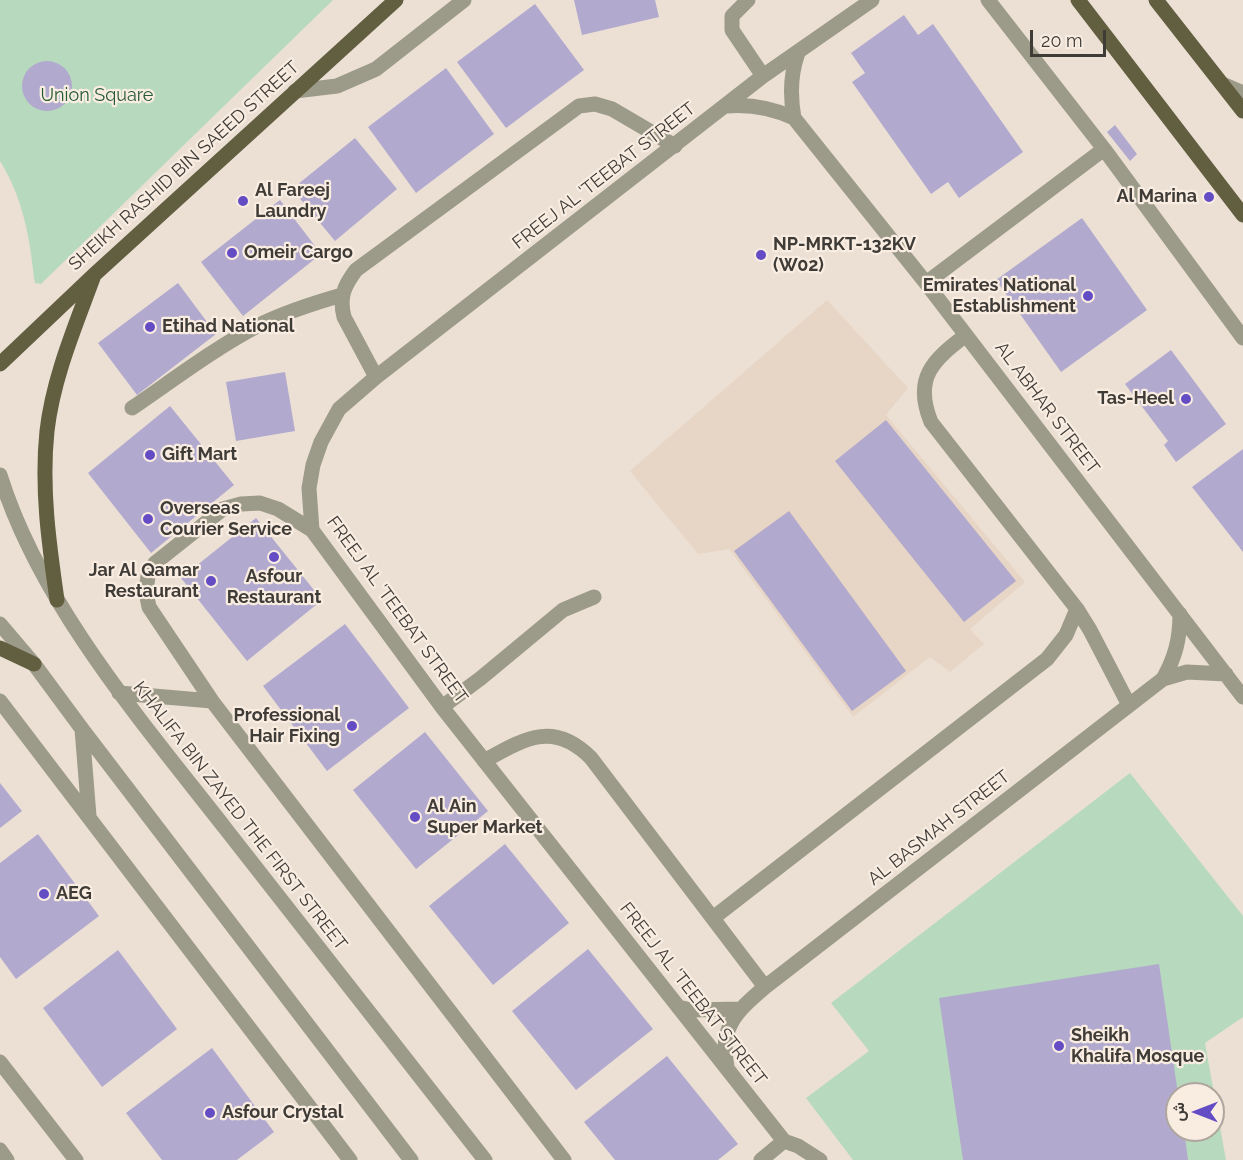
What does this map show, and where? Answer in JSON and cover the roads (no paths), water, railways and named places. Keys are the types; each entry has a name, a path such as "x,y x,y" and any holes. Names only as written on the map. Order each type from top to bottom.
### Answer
{"main road":[{"name":"SHEIKH RASHID BIN SAEED STREET","path":"0,364 94,274 396,0"},
{"path":"1078,0 1243,215"},
{"path":"1156,0 1243,111"},
{"path":"57,600 46,524 47,430 57,383 94,274"},
{"path":"0,648 34,664"}],"street":[{"path":"294,92 337,86 375,69 464,0"},
{"path":"748,0 732,16 732,30 764,76"},
{"name":"FREEJ AL 'TEEBAT STREET","path":"820,1160 798,1146 784,1141 442,707 312,530 309,488 313,465 321,442 339,410 376,377 764,76 872,0"},
{"path":"988,0 1104,149 1243,338"},
{"path":"794,118 791,84 798,53"},
{"path":"1222,84 1243,93"},
{"path":"376,377 344,317 341,306 346,284 356,270 579,106 595,104 612,109 675,146"},
{"path":"727,106 758,106 776,110 794,118"},
{"name":"AL ABHAR STREET","path":"794,118 966,334 1243,698"},
{"path":"926,283 1104,149"},
{"path":"132,408 260,325 294,310 342,295"},
{"path":"966,334 938,357 930,368 923,395 926,409 932,422 1077,609 1129,705"},
{"name":"KHALIFA BIN ZAYED THE FIRST STREET","path":"0,475 8,502 57,600 119,693 485,1160"},
{"path":"312,530 278,508 260,504 241,504 223,509 155,563 148,576 146,592 149,607 212,701 564,1160"},
{"path":"442,707 563,610 594,597"},
{"path":"713,918 1047,659 1066,635 1077,609"},
{"name":"AL BASMAH STREET","path":"727,1070 724,1054 725,1038 731,1022 740,1009 765,987 1162,679 1175,654 1180,614"},
{"path":"0,624 34,664 411,1160"},
{"name":"AL BASMAH STREET","path":"1162,679 1194,672 1226,674"},
{"path":"119,693 212,701"},
{"path":"0,701 350,1160"},
{"path":"82,729 89,816"},
{"path":"484,761 531,737 546,735 570,741 581,748 591,758 765,987"},
{"path":"678,1007 692,1010 740,1009"},
{"path":"0,1062 76,1160"},
{"path":"761,1160 784,1141"},
{"path":"0,1150 7,1160"}],"place":[{"name":"Al Marina","path":"1209,197"},
{"name":"Al Fareej Laundry","path":"243,201"},
{"name":"Omeir Cargo","path":"232,253"},
{"name":"NP-MRKT-132KV (W02)","path":"761,255"},
{"name":"Emirates National Establishment","path":"1088,296"},
{"name":"Etihad National","path":"150,327"},
{"name":"Tas-Heel","path":"1186,399"},
{"name":"Gift Mart","path":"150,455"},
{"name":"Overseas Courier Service","path":"148,519"},
{"name":"Asfour Restaurant","path":"274,557"},
{"name":"Jar Al Qamar Restaurant","path":"211,581"},
{"name":"Professional Hair Fixing","path":"352,726"},
{"name":"Al Ain Super Market","path":"415,817"},
{"name":"AEG","path":"44,894"},
{"name":"Sheikh Khalifa Mosque","path":"1059,1046"},
{"name":"Asfour Crystal","path":"210,1113"}],"park label":[{"name":"Union Square","path":"97,96"}]}
